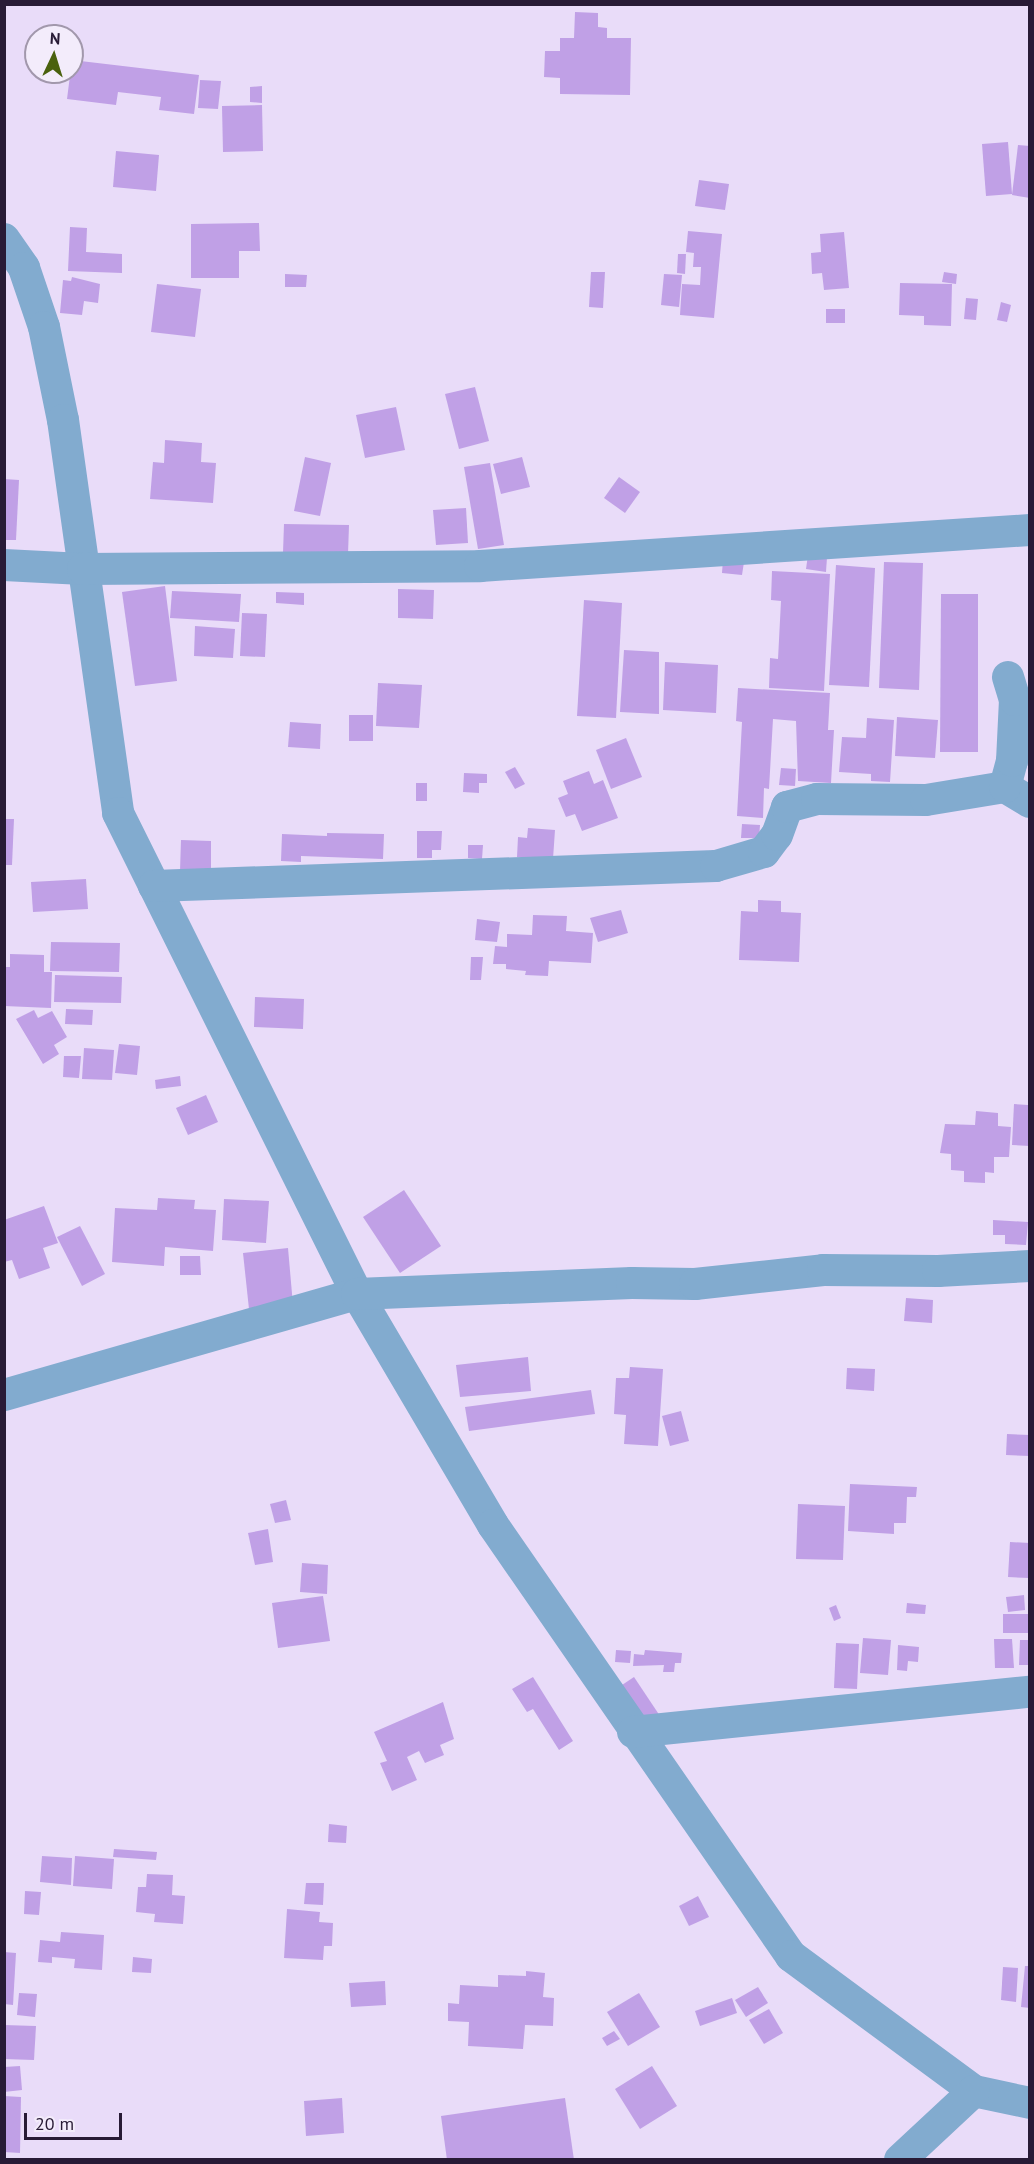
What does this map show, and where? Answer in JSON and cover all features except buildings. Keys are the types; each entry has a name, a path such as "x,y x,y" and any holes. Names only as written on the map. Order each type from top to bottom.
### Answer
{"street":[{"path":"4,239 24,268 44,327 63,420 118,813 357,1294 493,1525 633,1732 791,1956 974,2091 1029,2103"},
{"path":"4,565 83,569 480,566 1029,530"},
{"path":"154,886 716,866 764,852 777,835 787,807 817,799 926,800 1017,794 1012,761 1015,700 1008,677"},
{"path":"4,1395 357,1294 632,1282 695,1284 823,1270 938,1271 1029,1266"},
{"path":"633,1732 1029,1692"},
{"path":"900,2160 974,2091"}]}
